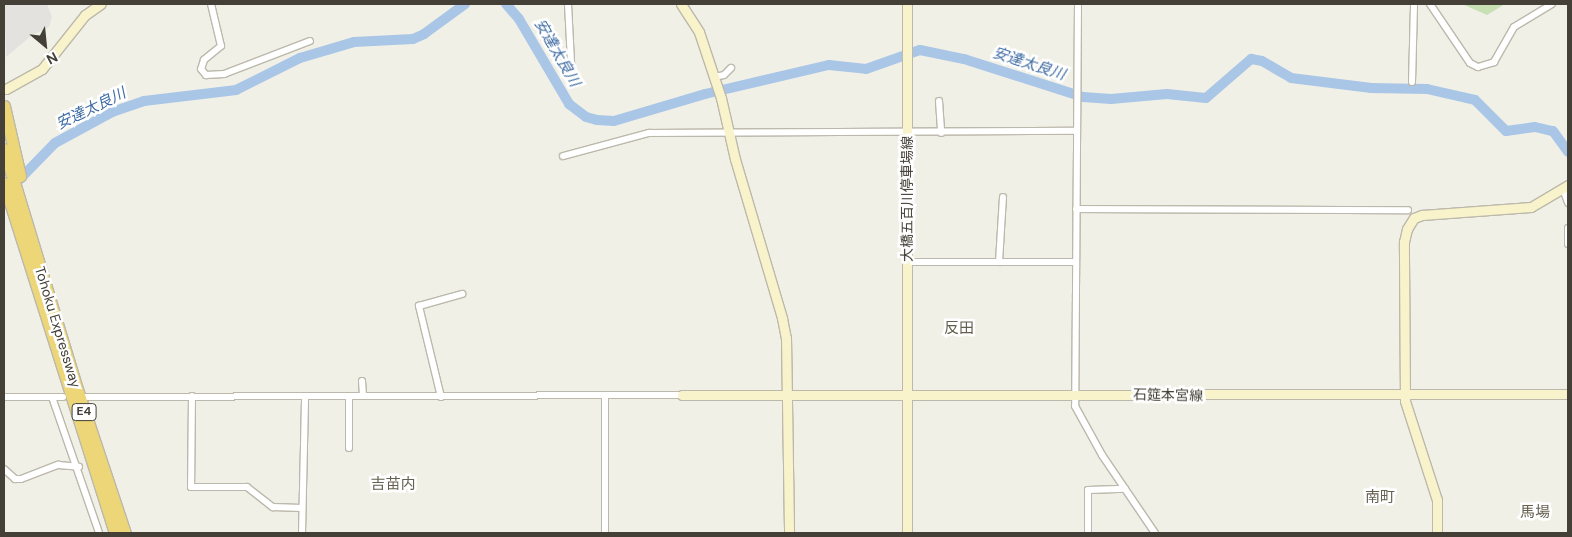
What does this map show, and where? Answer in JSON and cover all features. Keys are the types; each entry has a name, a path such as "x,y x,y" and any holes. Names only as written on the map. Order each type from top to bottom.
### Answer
{"highway":[{"path":"4,106 14,168"},
{"name":"Tohoku Expressway","path":"4,149 14,168 18,212"},
{"name":"Tohoku Expressway","path":"4,183 18,212 115,533"},
{"path":"4,206 18,212 42,291"},
{"name":"Tohoku Expressway","path":"42,291 126,533"}],"street":[{"path":"6,89 42,70 85,15 101,4"},
{"path":"211,4 221,46 204,60 201,69 206,75 224,74 310,41"},
{"path":"568,4 572,80"},
{"path":"681,4 700,32 721,98 728,134 782,318 786,338 784,396 788,533"},
{"name":"大橋五百川停車場線","path":"906,395 908,262 907,4"},
{"path":"1078,4 1073,394 1077,414 1155,533"},
{"path":"1412,82 1414,4"},
{"path":"1430,4 1470,63 1478,67 1494,62 1514,27 1552,4"},
{"path":"714,79 724,75 731,68"},
{"path":"940,101 941,133"},
{"path":"563,156 650,133 1076,131"},
{"path":"1076,208 1411,214 1518,210 1531,207 1566,187 1568,203"},
{"path":"999,262 1003,197"},
{"path":"1411,214 1404,242 1405,394 1437,500 1437,533"},
{"path":"1568,228 1568,244"},
{"path":"908,262 1074,262"},
{"path":"441,397 419,306 462,294"},
{"path":"362,381 363,396"},
{"name":"石筵本宮線","path":"682,395 1568,394"},
{"path":"86,397 682,395"},
{"path":"906,395 907,533"},
{"path":"192,396 191,486 247,487 273,507 302,508"},
{"path":"302,533 305,396"},
{"path":"349,396 349,448"},
{"path":"605,396 605,533"},
{"path":"4,397 63,397"},
{"path":"52,397 79,467 99,533"},
{"path":"4,468 15,479 21,479 58,465 79,467"},
{"path":"1088,533 1088,490 1125,488"}],"green space":[{"path":"1462,4 1505,4 1487,15"}],"shaded area":[{"path":"4,4 47,4 52,17 49,27 31,36 6,57"}],"waterway":[{"name":"安達太良川","path":"17,182 55,143 112,112 144,101 236,90 300,58 354,42 413,39 424,34 465,4"},
{"name":"安達太良川","path":"506,4 519,19 569,104 586,117 597,120 614,121 705,94 829,65 866,69 920,50 964,59 1083,97 1111,99 1167,94 1206,98 1251,59 1262,61 1291,78 1371,88 1427,89 1475,100 1506,131 1535,127 1553,131 1568,152"}],"district":[{"name":"反田","path":"959,329"},
{"name":"吉苗内","path":"393,485"},
{"name":"南町","path":"1380,498"},
{"name":"馬場","path":"1535,513"}]}
